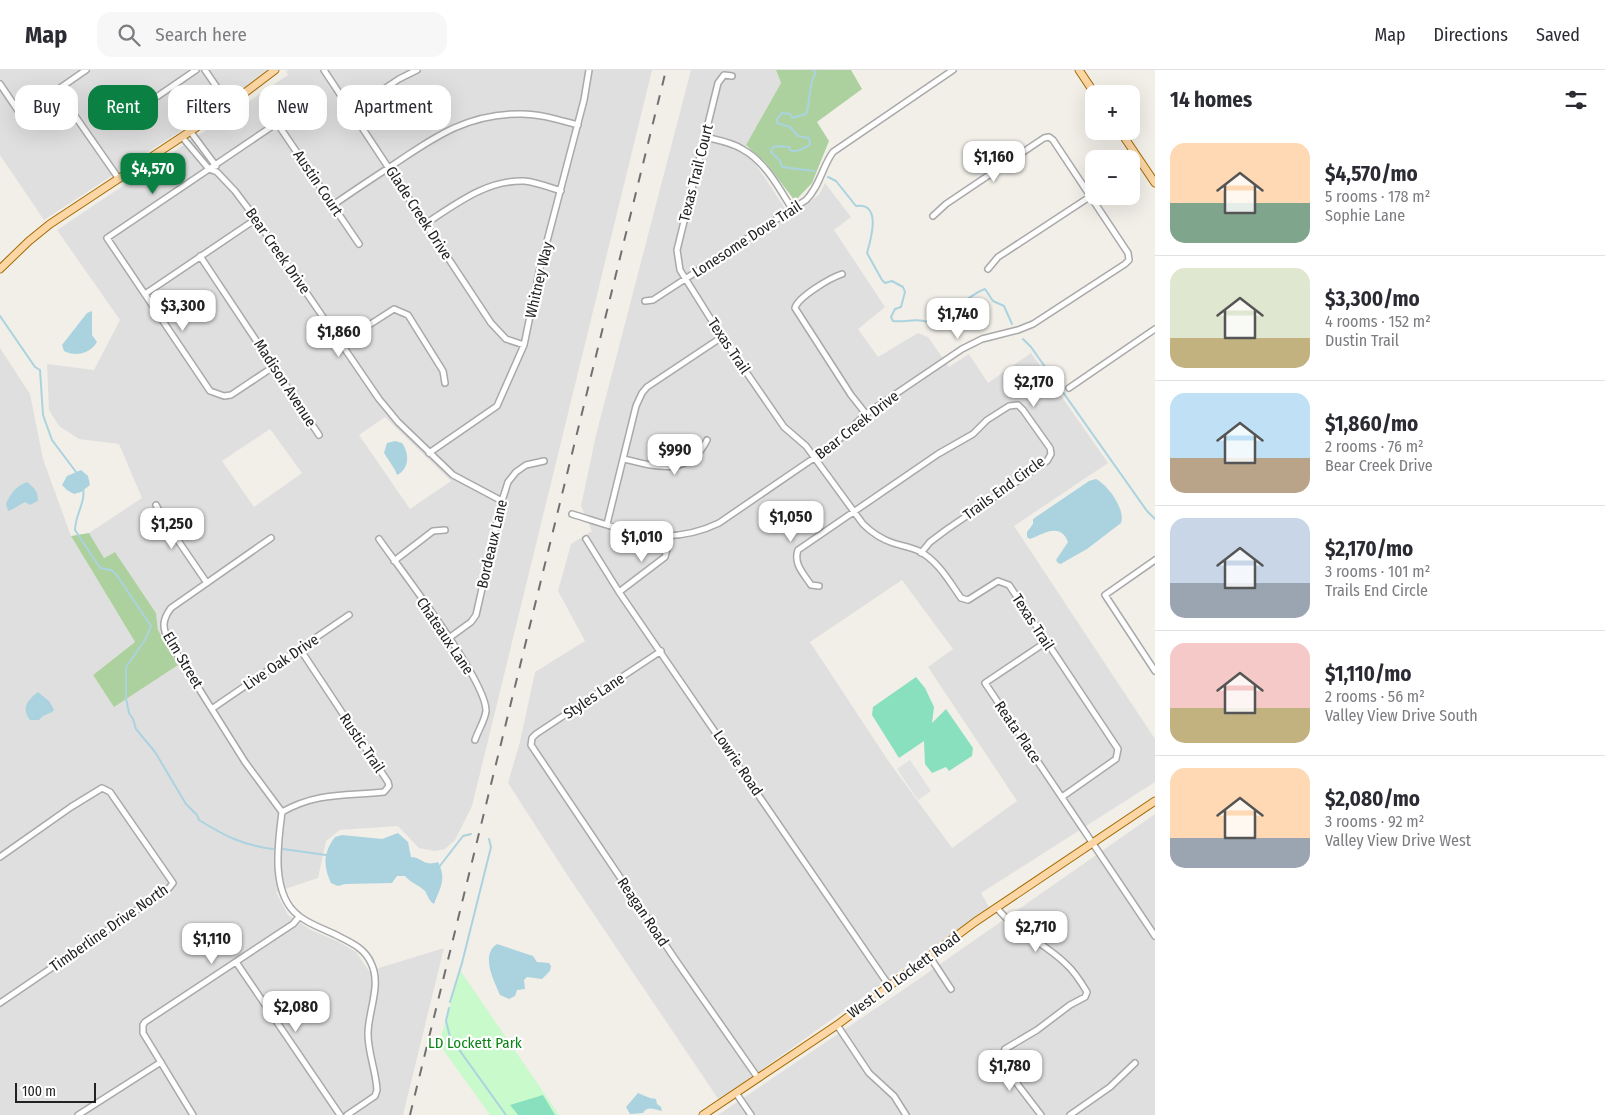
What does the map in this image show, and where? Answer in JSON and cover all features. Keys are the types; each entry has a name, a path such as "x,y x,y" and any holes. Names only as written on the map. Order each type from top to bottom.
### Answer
{"main road":[{"path":"249,90 275,70"},
{"path":"1079,70 1089,85"},
{"path":"0,268 39,232 190,131"},
{"path":"1126,140 1155,183"},
{"name":"West L D Lockett Road","path":"703,1115 837,1024 1092,842 1155,801"}],"street":[{"path":"64,85 86,70"},
{"path":"158,96 196,70"},
{"path":"205,70 215,85"},
{"name":"Glade Creek Drive","path":"324,70 337,90"},
{"path":"390,85 415,70"},
{"name":"Whitney Way","path":"429,453 496,406 524,345 540,268 578,125 589,70"},
{"name":"Lonesome Dove Trail","path":"645,301 653,300 806,200 814,192 827,160 833,152 953,70"},
{"name":"Texas Trail Court","path":"686,279 680,270 677,250 718,83 724,75 732,76"},
{"path":"0,84 15,106"},
{"path":"333,205 443,132 475,120 492,116 522,114 540,116 578,125"},
{"path":"78,120 119,178"},
{"name":"Austin Court","path":"215,165 277,123 359,244"},
{"name":"Glade Creek Drive","path":"364,130 491,323 506,339 524,345"},
{"name":"Bear Creek Drive","path":"190,131 215,165 217,172"},
{"name":"Bear Creek Drive","path":"182,137 209,169 217,172 235,191 379,399 398,422 453,474 502,500"},
{"path":"705,137 742,148 754,157 777,185 792,209"},
{"path":"933,216 946,204 1044,138 1049,137 1053,140 1085,185"},
{"path":"215,165 107,238 210,391 224,396 230,395 273,366"},
{"path":"425,224 478,191 493,185 524,181 561,191"},
{"path":"988,269 998,257 1085,200"},
{"name":"Bear Creek Drive","path":"572,514 642,534 670,537 700,531 719,523 815,458 841,438 866,414 973,343 1018,330 1044,318 1125,264 1129,260 1128,253 1098,205"},
{"path":"145,294 256,219"},
{"name":"Madison Avenue","path":"200,256 318,435"},
{"path":"842,274 800,299 796,305 796,312 851,395 866,414"},
{"name":"Texas Trail","path":"686,279 722,337 784,426 806,446 853,512 872,534 888,541 908,546 921,553 943,572 960,598 968,600 998,581 1009,585 1118,749 1116,759 1062,797"},
{"path":"341,343 394,309 408,315 443,370 445,383"},
{"path":"1069,388 1155,329"},
{"path":"607,524 636,406 642,393 655,381 722,337"},
{"name":"Trails End Circle","path":"853,512 938,454 973,434 987,420 1009,406 1018,405 1024,410 1050,448 1051,454 1047,462 946,530 930,542 921,553"},
{"path":"624,459 659,466 677,466 698,456 707,440"},
{"name":"Bordeaux Lane","path":"449,638 471,622 476,615 500,516 502,500 508,482 516,472 526,465 544,461"},
{"path":"156,505 164,520 207,583"},
{"path":"819,586 811,585 797,564 798,550 853,512"},
{"path":"394,561 433,531 446,530"},
{"path":"619,592 665,557 670,537"},
{"name":"Elm Street","path":"271,538 171,608 165,618 163,627 169,641 246,762 282,812"},
{"name":"Chateaux Lane","path":"379,539 449,638 478,684 484,698 486,712 475,740"},
{"name":"Lowrie Road","path":"586,539 619,592 890,986"},
{"path":"1155,560 1105,596 1155,671"},
{"name":"Live Oak Drive","path":"213,708 349,615"},
{"name":"Reata Place","path":"1046,642 985,683 1155,936"},
{"name":"Rustic Trail","path":"282,812 309,800 340,794 384,792 389,786 387,779 300,649"},
{"name":"Styles Lane","path":"531,744 532,738 536,734 661,651"},
{"name":"Reagan Road","path":"531,744 669,950 758,1078"},
{"name":"Timberline Drive North","path":"0,857 102,788 108,789 172,880 172,884 0,1003"},
{"path":"282,812 279,839 279,878 288,903 299,917 356,945 365,953 375,974 368,1034 377,1090 374,1096 347,1115"},
{"path":"997,908 1006,920 1066,964 1086,992 1085,997 1070,1005 1038,1030 1005,1049 1002,1056 1018,1085 1041,1115"},
{"path":"193,1115 143,1032 145,1022 293,924 299,917"},
{"path":"930,957 951,989"},
{"path":"236,962 340,1115"},
{"path":"837,1024 869,1073 894,1096 906,1115"},
{"path":"78,1115 161,1062"},
{"path":"1070,1115 1110,1087 1135,1063"},
{"path":"736,1093 751,1115"}],"shaded area":[{"path":"0,70 267,70 248,85 168,85 168,130 182,130 44,220 0,155"},
{"path":"289,70 652,70 472,806 455,840 445,849 435,851 419,848 398,826 340,830 326,841 318,878 276,892 288,915 311,930 339,942 356,952 369,971 444,948 403,1115 0,1115 0,348 30,394 43,459 71,536 135,642 93,675 114,706 177,665 158,630 156,613 115,552 104,558 89,533 142,498 119,444 79,439 59,426 49,410 47,364 94,370 120,320 57,230 206,130 249,130 249,101 259,94 259,130 327,130 327,85 273,85 288,75 286,71","holes":["385,417 451,481 410,509 359,435","270,429 302,473 254,507 222,461"]},
{"path":"691,70 776,70 781,83 742,153 755,163 790,216 819,195 825,183 851,217 834,230 885,307 858,329 878,357 918,333 928,337 949,367 969,354 988,383 1031,353 1108,463 1014,526 1155,739 1155,782 981,893 989,907 719,1100 566,873 508,783 520,742 535,672 585,641 558,591 571,544 592,531 581,506 596,435","holes":["902,580 953,649 928,667 1017,801 952,848 887,759 810,642"]},
{"path":"910,760 931,791 918,800 897,769"},
{"path":"1155,814 1155,1115 718,1115 900,992"}],"green space":[{"path":"776,70 851,70 862,89 817,122 829,141 812,183 795,201 766,163 746,145 781,83"},
{"path":"89,533 104,558 115,552 156,613 158,630 178,665 114,707 93,675 135,642 71,536"},
{"path":"916,677 925,688 934,707 932,723 946,709 973,748 972,756 949,771 946,767 932,773 925,764 924,741 899,758 872,715 873,707"},
{"name":"LD Lockett Park","path":"460,970 559,1115 490,1115 439,1044"},
{"path":"543,1095 555,1115 518,1115 510,1105"}],"water":[{"path":"92,311 92,335 97,342 86,352 73,354 64,351 62,345 87,313"},
{"path":"395,441 402,443 407,456 404,469 397,475 384,453 387,443"},
{"path":"81,470 88,476 90,485 81,492 74,494 62,485 67,476"},
{"path":"1096,479 1115,498 1121,511 1121,523 1087,549 1061,564 1058,563 1056,560 1068,542 1061,532 1046,532 1030,539 1027,537 1027,532 1033,524 1033,519 1089,481"},
{"path":"27,482 36,490 38,501 30,505 25,502 8,511 6,504 12,494 17,488"},
{"path":"38,692 50,702 54,710 39,720 30,720 26,712 28,701"},
{"path":"398,833 408,842 411,857 418,858 426,863 438,862 441,868 442,879 434,904 425,891 405,876 397,876 392,883 345,884 338,886 331,883 327,871 326,854 335,837 342,835 382,839"},
{"path":"497,944 533,956 537,962 549,963 551,966 550,971 542,979 527,977 524,980 525,989 517,990 515,996 509,999 500,995 492,976 489,961 489,955"},
{"path":"638,1093 656,1099 662,1111 647,1109 643,1113 630,1114 626,1107"}],"waterway":[{"path":"813,70 816,72 812,80 807,112 792,118 790,114 782,113 777,119 777,123 790,127 798,136 809,138 810,144 795,151 790,150 789,147 777,146 772,148 771,152 780,161 782,167 814,171"},
{"path":"828,177 836,181 856,206 864,206 872,215 871,239 867,253 882,280 885,283 892,281 903,287 905,292 901,307 895,309 891,317 893,321 919,320 928,322 940,317 948,320 955,317 962,303 985,289 993,301 1004,306 1012,324"},
{"path":"0,316 35,367 40,370 43,415 52,440 76,472"},
{"path":"1023,339 1031,347 1147,511 1155,519"},
{"path":"83,488 84,493 75,530 100,568 111,570 116,574 151,626 145,640 126,667 126,698 129,713 136,729 155,752 186,804 197,815 199,820 234,839 273,849"},
{"path":"439,867 463,836 471,834"},
{"path":"450,1002 462,963 491,847 489,839"},
{"path":"283,849 326,855"},
{"path":"449,1008 446,1021 450,1037 506,1115"}],"railway":[{"path":"410,1115 666,70"}]}
